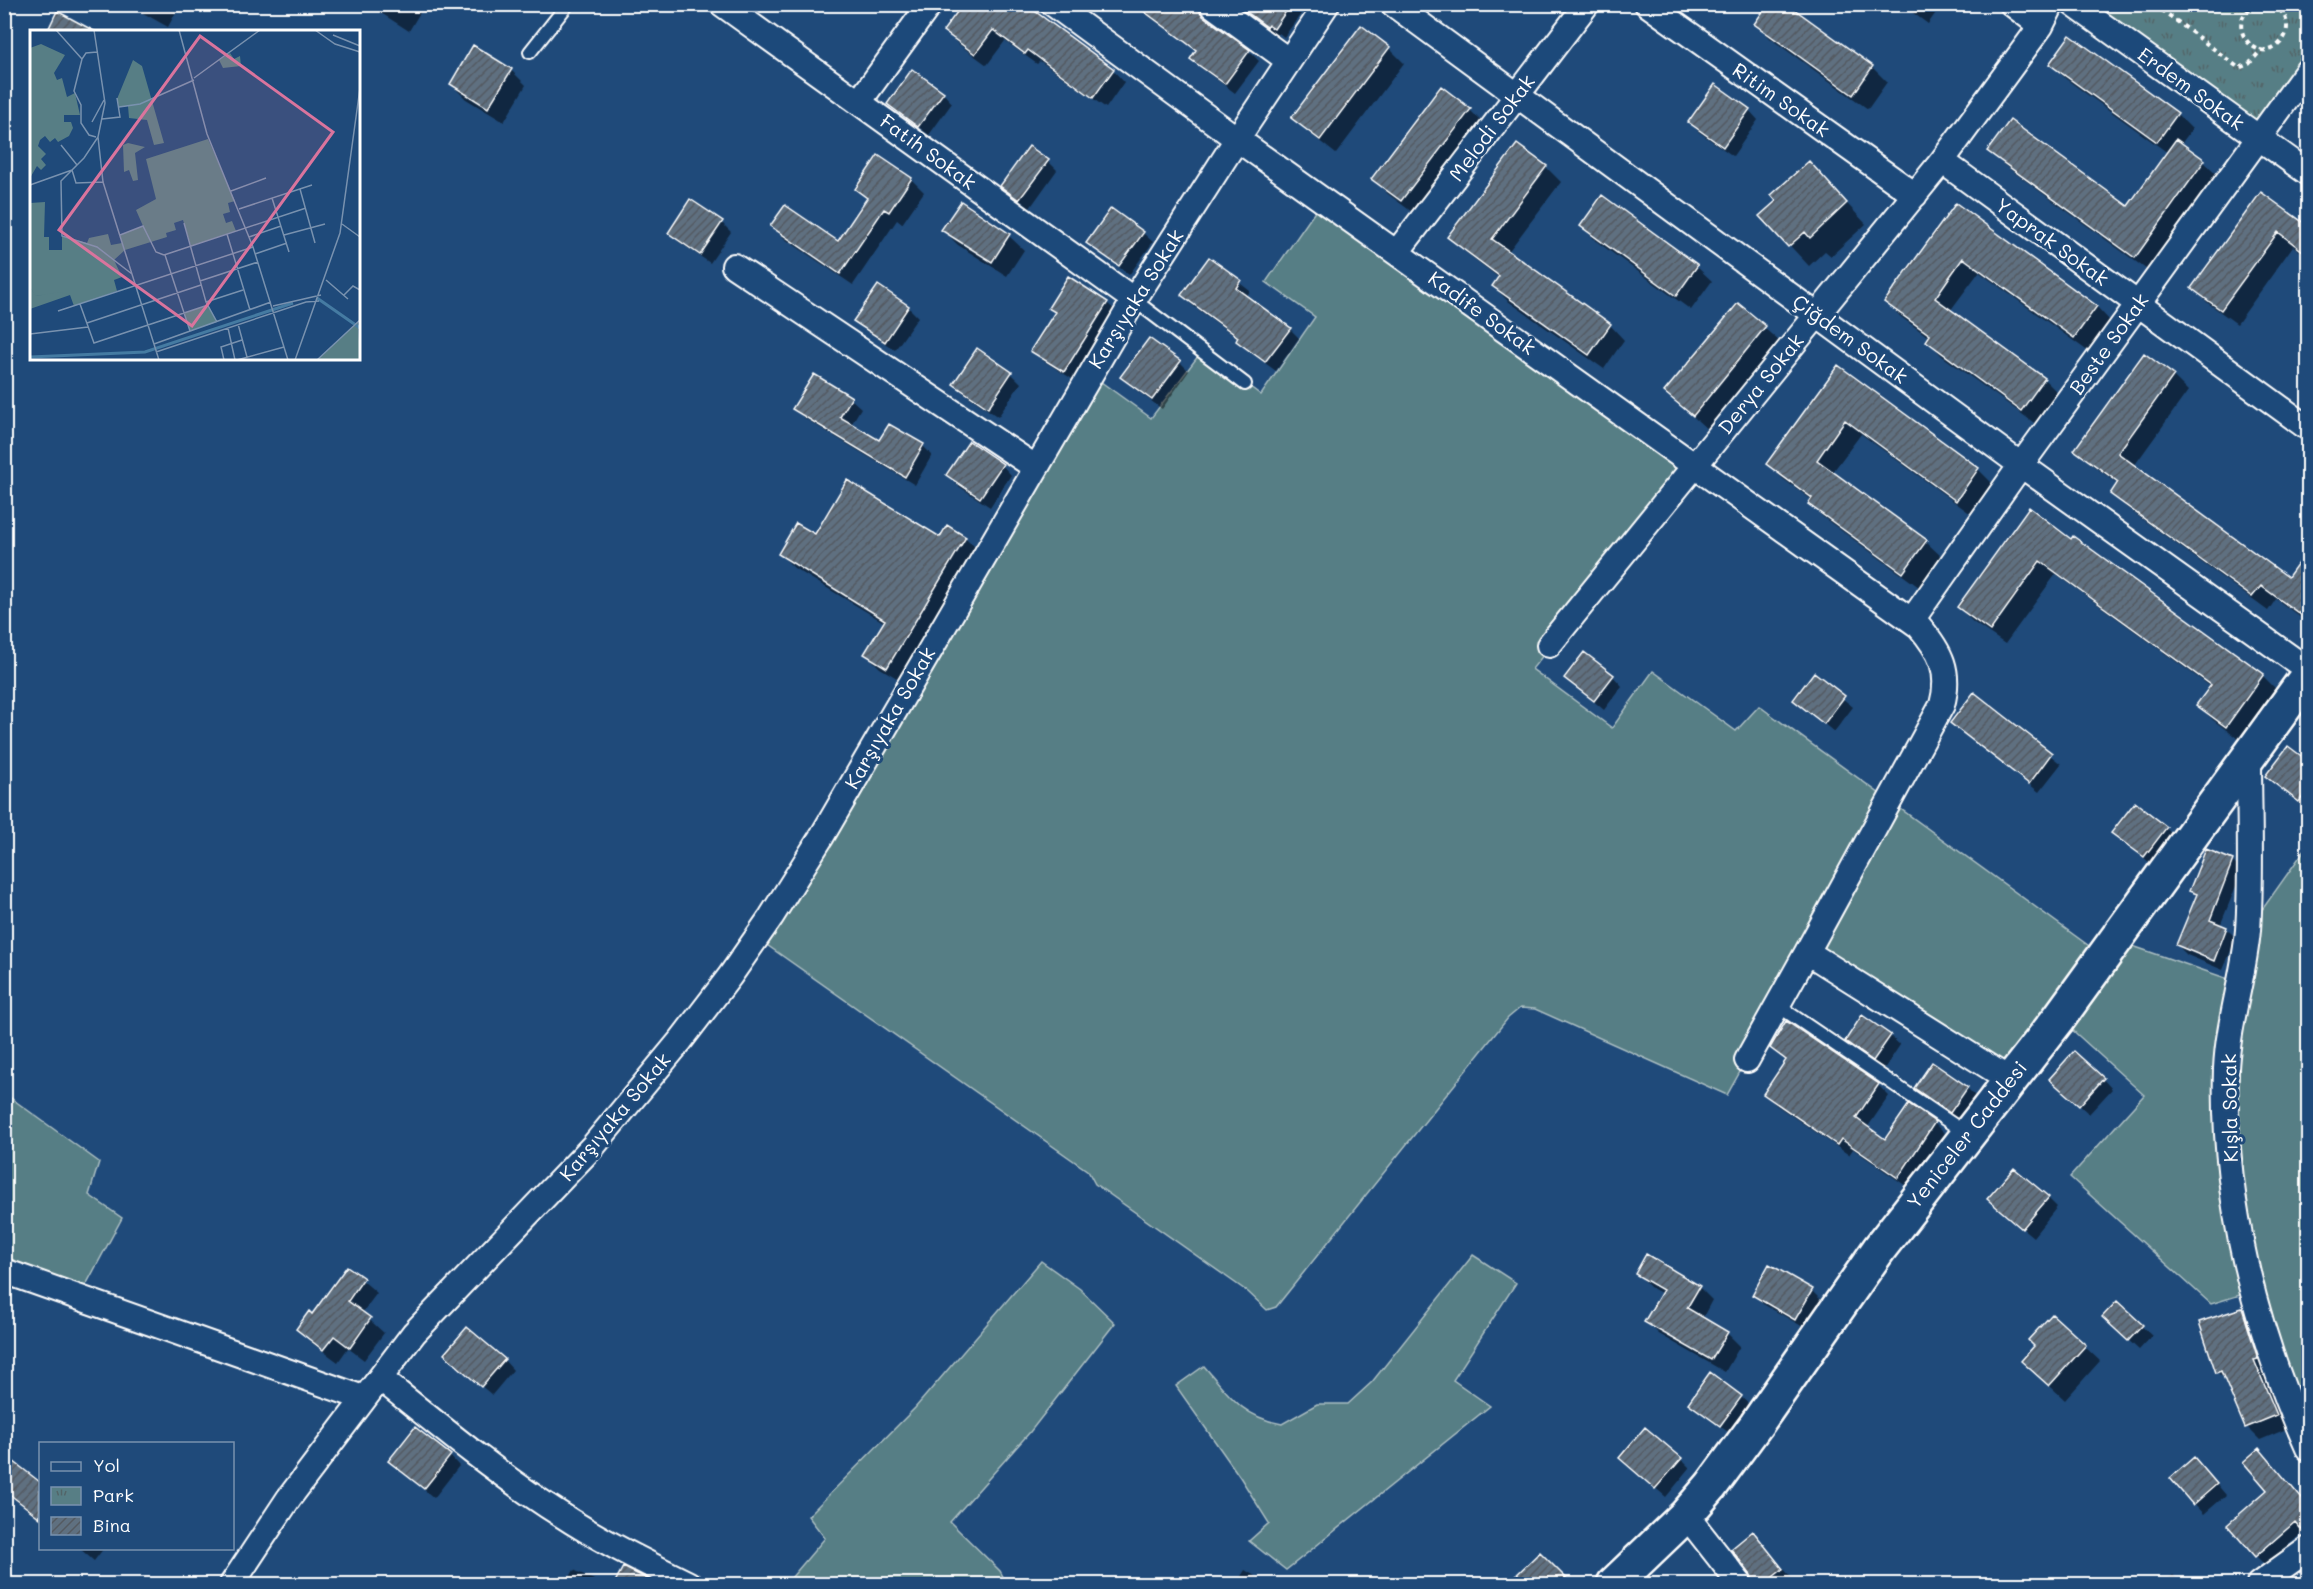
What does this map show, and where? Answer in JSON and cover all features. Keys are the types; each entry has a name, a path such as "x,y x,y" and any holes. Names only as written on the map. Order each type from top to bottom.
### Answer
{"street":[{"name":"Fatih Sokak","path":"722,4 1134,300"},
{"path":"859,102 930,4"},
{"name":"Kadife Sokak","path":"1053,4 1237,139 1912,620 1929,637 1945,670 1946,690 1942,705 1747,1060"},
{"path":"1211,4 1289,61"},
{"name":"Karşıyaka Sokak","path":"231,1584 289,1498 414,1333 594,1145 681,1040 771,917 822,836 1134,300 1327,4"},
{"name":"Çiğdem Sokak","path":"1393,4 2021,465 2308,670"},
{"name":"Melodi Sokak","path":"1397,252 1587,4"},
{"name":"Ritim Sokak","path":"1647,4 1915,195"},
{"path":"2013,4 2041,26"},
{"name":"Derya Sokak","path":"1550,645 1942,161 2041,26 2052,4"},
{"name":"Erdem Sokak","path":"2073,4 2308,173"},
{"name":"Beste Sokak","path":"1912,620 2021,465 2308,70"},
{"name":"Yaprak Sokak","path":"1942,161 2308,428"},
{"path":"734,266 1035,467"},
{"name":"Yeniceler Caddesi","path":"1614,1584 1686,1515 1735,1454 1879,1249 2059,1018 2250,758 2308,675"},
{"name":"Kışla Sokak","path":"2250,758 2248,921 2241,983 2226,1067 2228,1152 2234,1197 2254,1297 2270,1353 2308,1448"},
{"path":"1807,952 2010,1080"},
{"path":"4,1271 363,1398"},
{"path":"380,1377 500,1474 560,1514 626,1553 689,1584"},
{"path":"1686,1515 1740,1584"},
{"path":"2259,1584 2308,1550"}],"lane":[{"path":"530,52 568,4"},
{"path":"1134,300 1245,384"},
{"path":"1777,1005 1968,1135"}],"path":[{"path":"2154,4 2239,68 2249,64 2262,49"},
{"path":"2258,4 2250,7 2243,17 2241,29 2245,40 2255,48 2267,50 2278,45 2286,36 2288,24 2283,12 2272,4"},
{"path":"2283,12 2293,4"}],"green space":[{"path":"2073,5 2308,5 2308,70 2259,138"},
{"path":"1323,200 1695,466 1532,669 1612,728 1653,671 1736,731 1759,706 2103,956 2115,940 2240,983 2247,931 2308,845 2308,1448 2253,1291 2211,1304 2070,1177 2144,1095 2059,1018 2010,1080 1807,952 1727,1095 1535,1009 1520,1008 1508,1018 1276,1307 1267,1310 1248,1292 1095,1184 1088,1171 757,938 1090,374 1151,418 1202,351 1261,395 1315,317 1266,282"},
{"path":"4,1093 99,1162 89,1195 122,1218 79,1298 5,1271"},
{"path":"1473,1255 1516,1283 1453,1380 1490,1406 1286,1570 1249,1541 1269,1523 1240,1477 1176,1386 1204,1366 1229,1395 1246,1410 1268,1421 1282,1424 1317,1404 1348,1404 1372,1382"},
{"path":"1041,1261 1080,1289 1115,1323 1030,1432 950,1522 1000,1571 1007,1584 786,1584 825,1538 808,1516 915,1408"}],"building":[{"path":"963,4 1025,4 1114,69 1093,98 1028,50 1025,54 993,30 975,54 943,31"},
{"path":"1134,4 1197,4 1203,16 1250,50 1225,84 1190,59 1196,50"},
{"path":"1236,4 1291,4 1274,29 1268,25 1267,27"},
{"path":"1768,4 1787,4 1873,66 1853,95 1754,24"},
{"path":"57,11 92,30 48,30"},
{"path":"1361,25 1390,47 1320,140 1291,118"},
{"path":"2070,35 2178,113 2157,142 2049,64"},
{"path":"473,45 512,69 488,108 450,84"},
{"path":"912,69 944,92 918,127 887,104"},
{"path":"1715,84 1750,109 1723,147 1688,122"},
{"path":"1441,86 1471,109 1401,201 1371,179"},
{"path":"2010,120 2128,206 2176,139 2205,160 2135,258 1987,151"},
{"path":"1517,144 1547,166 1492,239 1611,324 1589,355 1492,286 1499,276 1447,237"},
{"path":"1029,146 1049,160 1019,200 1000,186"},
{"path":"878,155 912,178 889,212 884,209 840,274 770,226 785,205 838,241 867,198 855,189"},
{"path":"1809,161 1847,203 1810,238 1805,232 1788,247 1759,216 1776,201 1771,195"},
{"path":"2261,192 2308,226 2308,255 2278,232 2221,310 2191,288"},
{"path":"1602,195 1698,265 1676,296 1580,226"},
{"path":"690,199 723,221 700,255 668,233"},
{"path":"961,201 1010,234 992,262 941,230"},
{"path":"1956,203 2097,306 2074,338 1963,258 1935,298 2045,378 2021,411 1926,341 1930,335 1884,302"},
{"path":"1111,208 1144,232 1119,266 1086,243"},
{"path":"1209,257 1241,280 1236,288 1291,328 1265,362 1236,341 1238,337 1181,295"},
{"path":"1068,276 1108,302 1064,372 1030,351 1055,312 1048,308"},
{"path":"878,285 909,306 885,342 853,321"},
{"path":"1738,303 1766,326 1693,416 1664,392"},
{"path":"1149,338 1181,361 1152,400 1120,377"},
{"path":"977,348 1012,372 988,408 953,384"},
{"path":"2144,353 2174,375 2118,453 2288,577 2308,549 2308,620 2261,586 2252,597 2110,494 2118,482 2074,450"},
{"path":"1838,365 1979,468 1956,501 1845,420 1817,460 1927,540 1903,573 1808,504 1812,498 1766,464"},
{"path":"814,374 852,397 840,417 879,440 889,424 924,444 905,477 792,409"},
{"path":"969,441 1003,464 980,498 946,475"},
{"path":"847,480 940,537 947,525 966,537 887,668 864,654 885,620 778,554 796,523 815,534"},
{"path":"2029,507 2071,539 2073,536 2264,674 2226,727 2196,705 2211,685 2040,561 1990,631 1957,607"},
{"path":"1584,652 1614,675 1594,701 1564,678"},
{"path":"1814,672 1845,696 1824,724 1793,700"},
{"path":"1974,692 2052,753 2029,784 1950,723"},
{"path":"2288,746 2308,761 2308,790 2299,802 2265,776"},
{"path":"2135,802 2167,827 2144,857 2111,833"},
{"path":"2206,849 2233,860 2210,920 2227,927 2214,961 2176,945 2197,894 2189,891"},
{"path":"1862,1015 1891,1035 1873,1061 1845,1041"},
{"path":"1786,1021 1879,1084 1856,1118 1885,1139 1909,1104 1935,1122 1898,1178 1841,1139 1837,1145 1763,1094 1786,1060 1770,1048"},
{"path":"2074,1051 2104,1078 2079,1106 2049,1079"},
{"path":"1932,1062 1968,1087 1950,1113 1914,1088"},
{"path":"2014,1168 2049,1197 2022,1229 1987,1199"},
{"path":"1646,1254 1700,1286 1687,1308 1728,1332 1711,1360 1644,1322 1663,1290 1635,1274"},
{"path":"1769,1264 1813,1289 1795,1320 1752,1295"},
{"path":"347,1266 364,1278 348,1301 371,1318 350,1348 334,1336 323,1350 296,1329 309,1311 312,1314"},
{"path":"2117,1301 2143,1325 2128,1341 2102,1317"},
{"path":"2242,1308 2258,1359 2254,1360 2277,1415 2245,1428 2221,1371 2216,1373 2199,1322"},
{"path":"2052,1314 2086,1345 2049,1386 2021,1361 2034,1346 2028,1340"},
{"path":"467,1327 505,1359 481,1387 444,1354"},
{"path":"1710,1372 1742,1396 1720,1426 1688,1403"},
{"path":"415,1427 451,1455 424,1489 388,1461"},
{"path":"1645,1427 1682,1458 1655,1489 1619,1458"},
{"path":"2259,1448 2308,1506 2308,1535 2295,1522 2255,1557 2227,1525 2267,1490 2243,1462"},
{"path":"4,1454 39,1481 39,1517 4,1490"},
{"path":"2194,1457 2217,1484 2193,1505 2170,1478"},
{"path":"1753,1531 1783,1569 1764,1584 1754,1584 1751,1575 1731,1549"},
{"path":"1540,1552 1572,1584 1507,1584"},
{"path":"623,1567 633,1572 658,1584 614,1584"}]}
